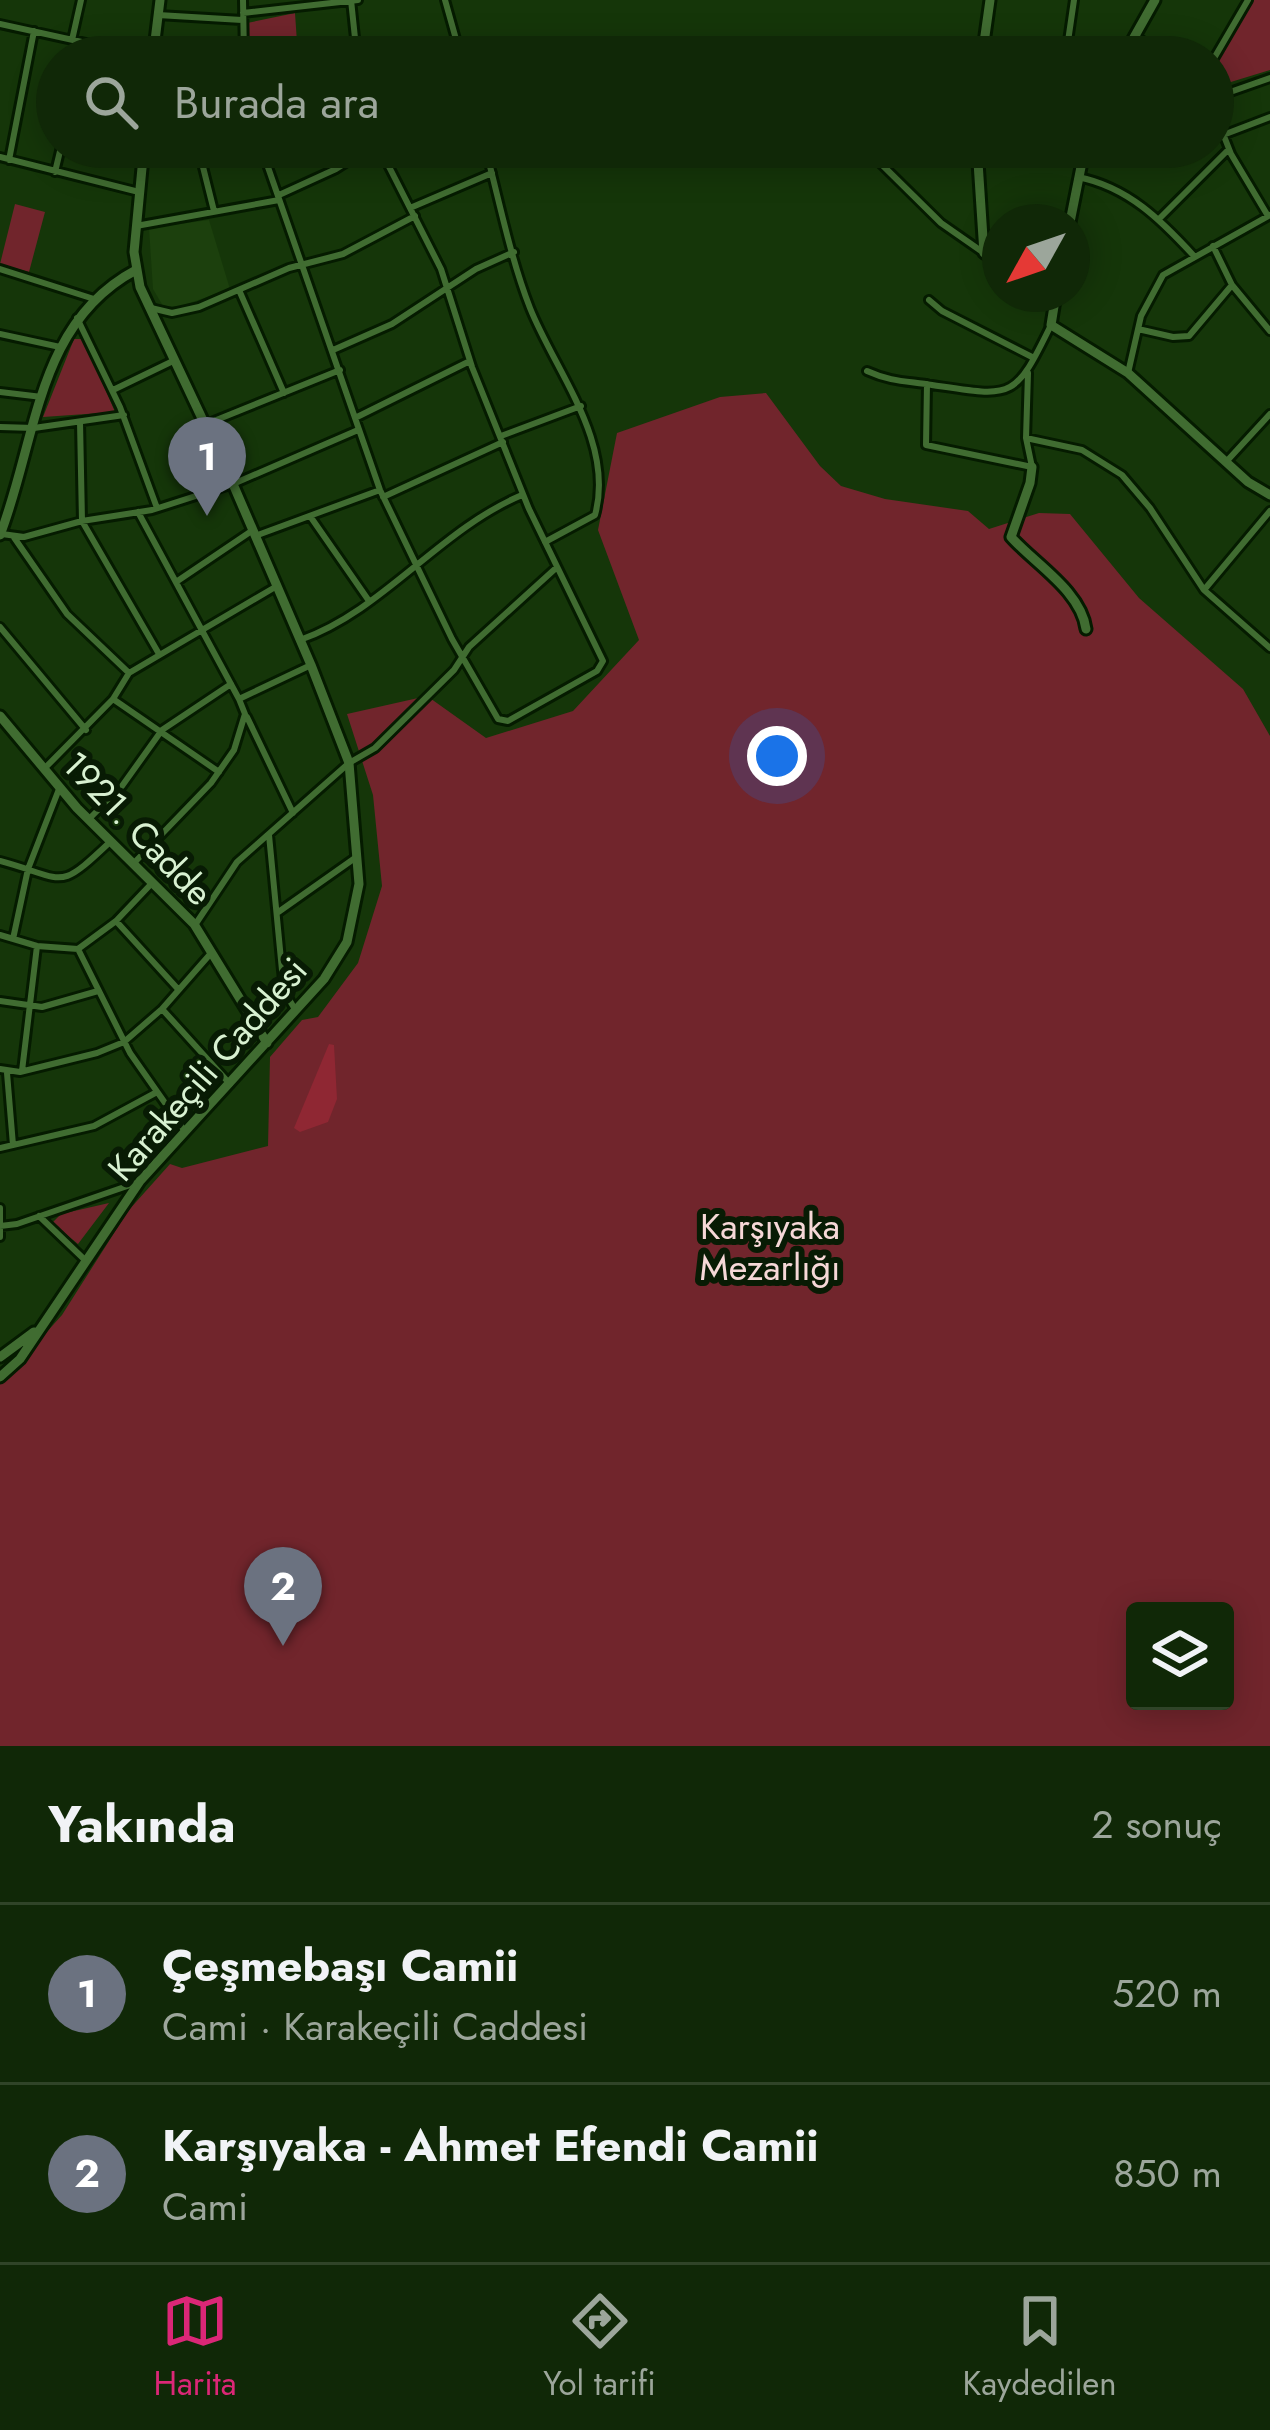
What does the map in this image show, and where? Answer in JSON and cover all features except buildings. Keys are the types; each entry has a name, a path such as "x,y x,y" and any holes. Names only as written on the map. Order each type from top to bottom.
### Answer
{"main road":[{"path":"155,36 160,0"},
{"path":"984,36 990,0"},
{"path":"1134,35 1155,0"},
{"name":"Karakeçili Caddesi","path":"0,1377 15,1363 140,1181 324,979 347,942 359,884 349,763 254,533 146,305 136,270 142,168"},
{"path":"978,168 982,223"},
{"path":"1073,204 1080,168"},
{"path":"0,535 60,347 77,318 108,284 136,270"},
{"path":"1053,312 1051,325 1128,373 1226,462 1270,495"},
{"path":"1032,467 1011,537 1064,591 1086,629"},
{"name":"1921. Cadde","path":"0,719 88,820 195,926 267,1043"},
{"name":"Karakeçili Caddesi","path":"3,1354 37,1330"},
{"path":"0,1336 3,1354 15,1363"}],"street":[{"path":"73,36 81,0"},
{"path":"243,0 243,36"},
{"path":"158,15 242,16 354,0 356,36"},
{"path":"445,0 455,36"},
{"path":"1069,36 1074,0"},
{"path":"1227,36 1248,0"},
{"path":"0,24 55,36"},
{"path":"34,31 4,159 36,167"},
{"path":"1234,90 1270,77"},
{"path":"1234,130 1270,117"},
{"path":"1128,373 1138,329 1163,275 1269,215 1234,157"},
{"path":"40,168 139,192"},
{"path":"56,172 57,168"},
{"path":"203,168 214,212"},
{"path":"269,168 382,493 462,659 498,719 505,722 600,669 603,658 544,542 470,361 446,287 387,168"},
{"path":"136,226 279,197 338,168"},
{"path":"491,168 529,306 581,406 594,459 597,512 544,542"},
{"path":"885,168 941,223 982,253"},
{"path":"1159,219 1210,168"},
{"path":"146,305 172,313 199,307 302,264 343,254 413,212 493,173"},
{"path":"1078,177 1108,183 1159,219 1195,256"},
{"path":"1213,246 1232,285 1270,331"},
{"path":"333,350 392,324 446,287 514,252"},
{"path":"0,269 94,299"},
{"path":"1138,329 1189,336 1232,285"},
{"path":"239,290 284,393"},
{"path":"929,300 1034,358"},
{"path":"77,318 124,416 157,508"},
{"path":"927,385 926,445 1032,467 1026,438 1028,373 1051,325"},
{"path":"0,334 60,347"},
{"path":"113,390 172,361"},
{"path":"354,418 470,361"},
{"path":"204,425 340,370"},
{"path":"867,371 893,383 984,395 1001,392 1028,373"},
{"path":"0,392 42,397"},
{"path":"176,582 254,533 382,493 581,406"},
{"path":"1226,462 1270,414"},
{"path":"0,427 34,428 124,416"},
{"path":"80,422 82,521 159,654"},
{"path":"0,535 24,538 82,521 157,508 232,484 358,430"},
{"path":"1026,438 1082,450 1122,475 1150,508 1204,590 1270,648"},
{"path":"300,640 321,633 457,531 523,494"},
{"path":"138,512 231,684 293,814"},
{"path":"1204,590 1270,512"},
{"path":"310,516 369,601"},
{"path":"13,536 67,614 129,674"},
{"path":"195,926 228,872 349,763 375,748 469,647 557,567"},
{"path":"44,769 86,730 129,674 277,586"},
{"path":"0,627 86,730"},
{"path":"238,699 311,665"},
{"path":"88,820 122,785 162,730 231,684"},
{"path":"113,699 219,772"},
{"path":"133,864 219,772 234,750 245,714"},
{"path":"14,939 28,869 59,788"},
{"path":"269,835 284,991 296,1011"},
{"path":"0,862 63,880 74,876 110,842"},
{"path":"277,913 290,908 345,862 359,857"},
{"path":"0,935 38,946 78,950 116,921 153,882"},
{"path":"116,921 177,988"},
{"path":"22,1071 38,946"},
{"path":"78,950 124,1042 186,1133"},
{"path":"13,1144 3,1071 22,1071 124,1042 212,952"},
{"path":"0,1001 29,1007 98,991"},
{"path":"161,1009 230,1084"},
{"path":"0,1148 94,1126 157,1092"},
{"path":"1,1227 140,1181"},
{"path":"0,1208 0,1238"},
{"path":"39,1216 86,1261"}],"shaded area":[{"path":"209,220 230,289 181,306 163,306 153,289 149,228"},
{"path":"329,1044 334,1045 337,1099 328,1122 300,1132 294,1128"}],"green space":[{"path":"1254,0 1270,0 1270,70 1234,81 1232,36"},
{"path":"295,13 297,36 249,36 247,23"},
{"path":"15,204 45,212 29,272 0,264"},
{"path":"74,339 84,339 115,412 43,417"},
{"name":"Karşıyaka Mezarlığı","path":"766,393 820,466 841,486 885,499 968,511 989,529 1039,513 1070,514 1139,598 1243,689 1270,736 1270,1746 0,1746 0,1384 62,1315 128,1211 170,1164 182,1168 268,1146 270,1057 302,1020 318,1017 358,963 382,886 373,795 347,714 427,696 486,738 573,711 639,640 598,530 617,433 720,397"},
{"path":"109,1203 78,1244 52,1223 61,1214"}],"place":[{"name":"Çeşmebaşı Camii","path":"207,516"},
{"name":"Karşıyaka - Ahmet Efendi Camii","path":"283,1646"}]}
